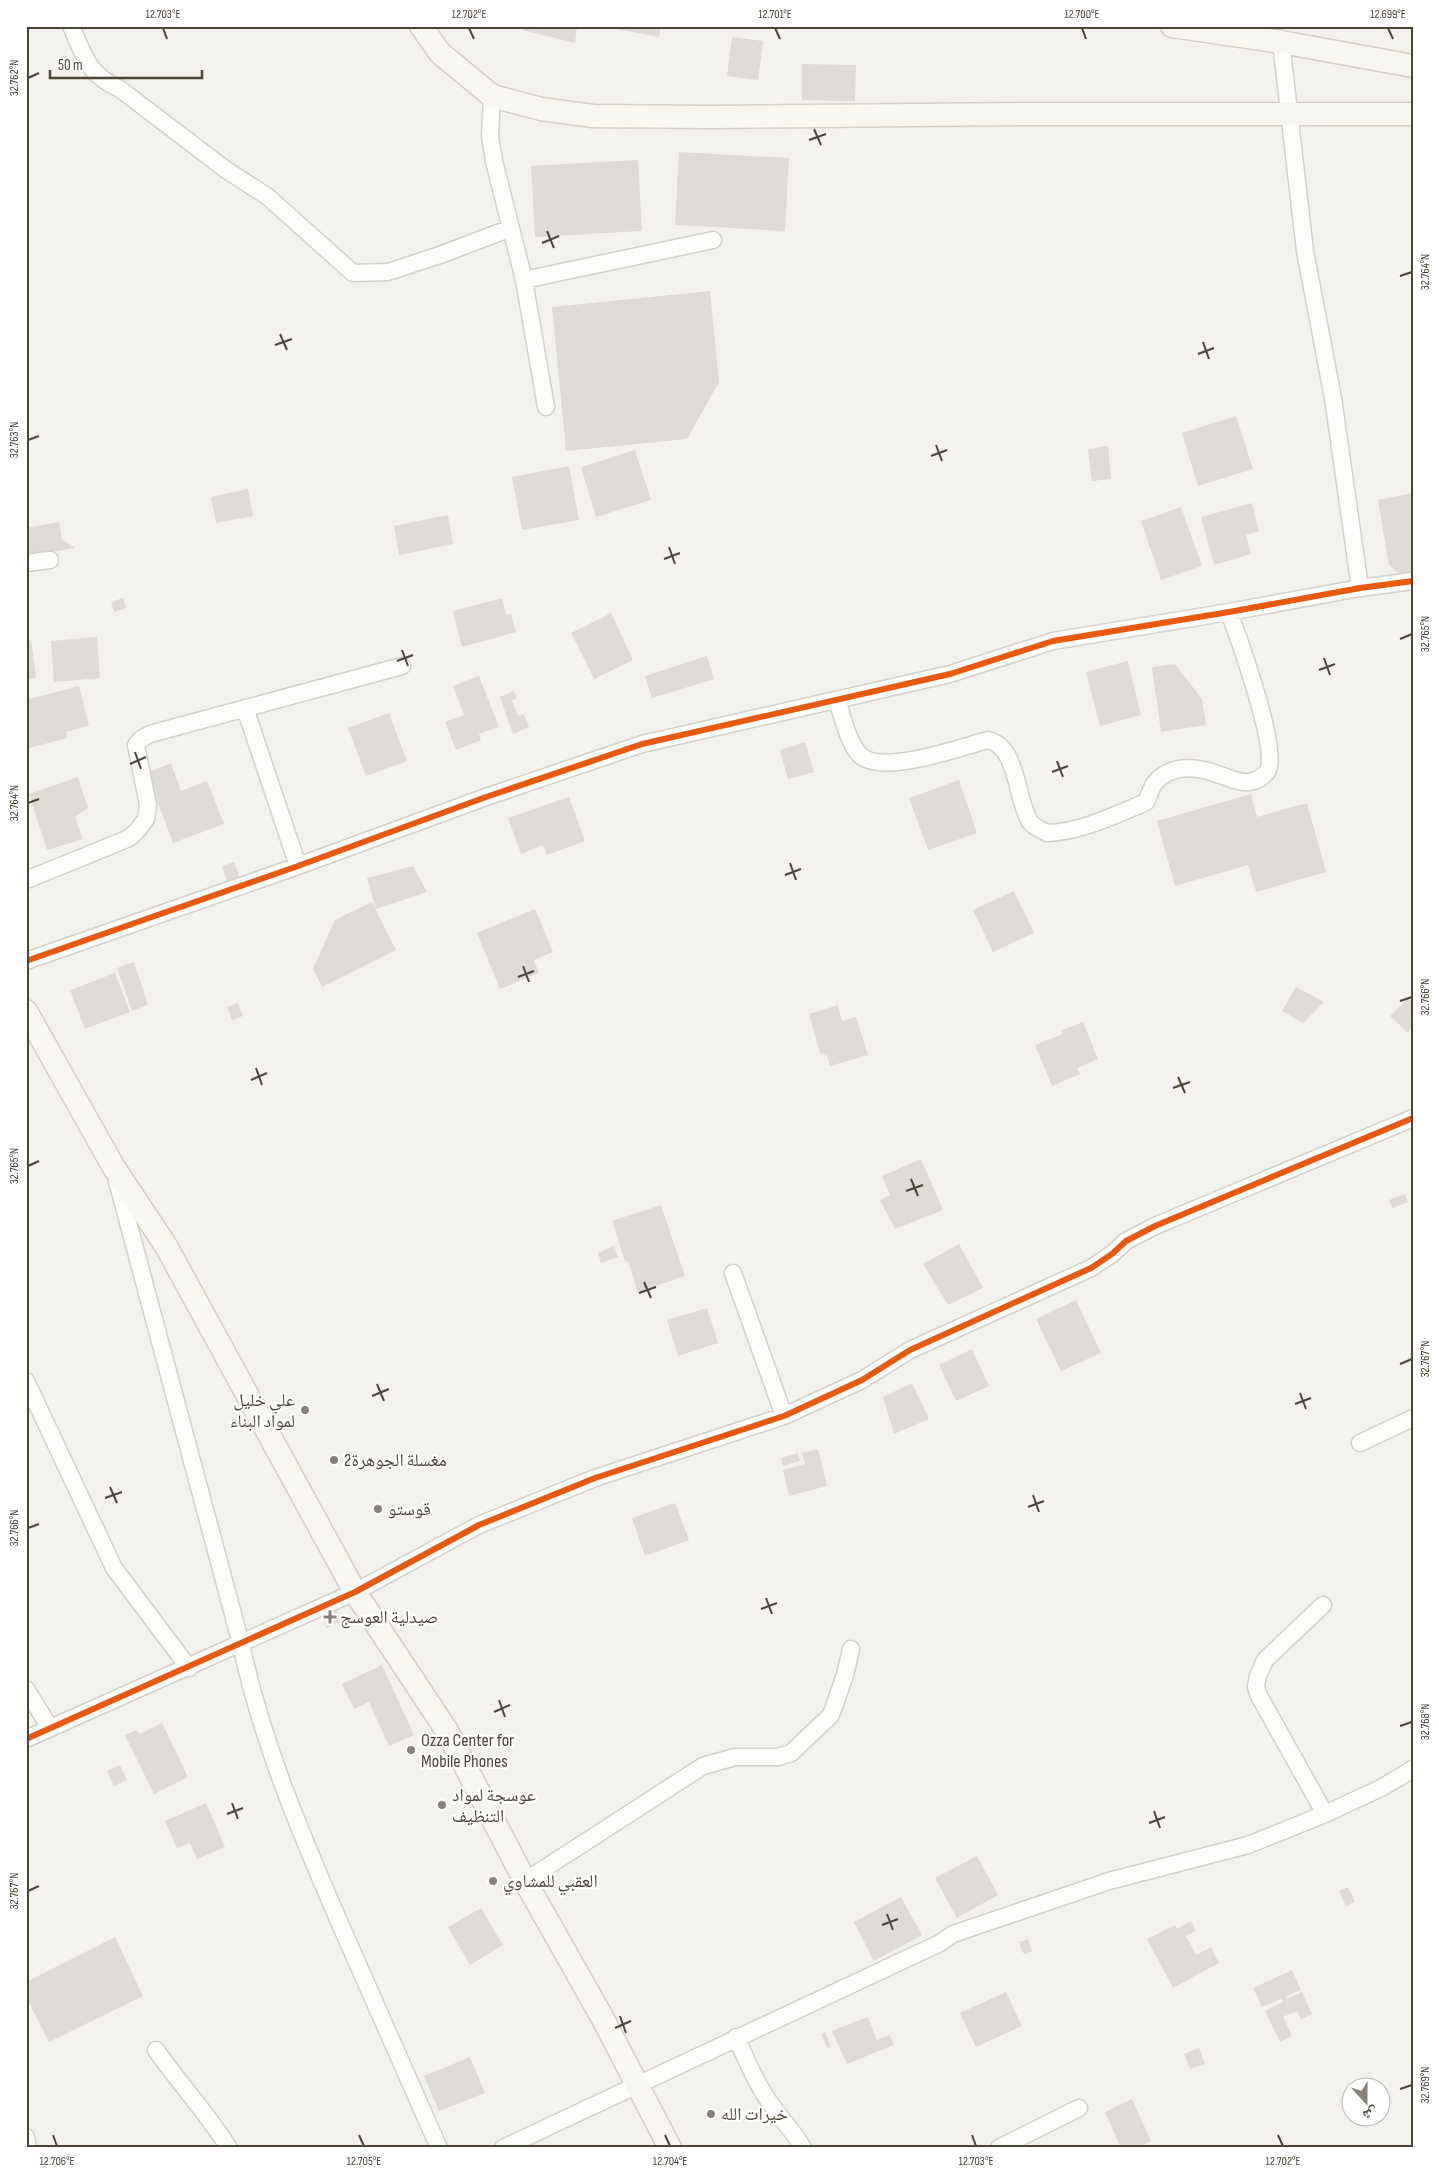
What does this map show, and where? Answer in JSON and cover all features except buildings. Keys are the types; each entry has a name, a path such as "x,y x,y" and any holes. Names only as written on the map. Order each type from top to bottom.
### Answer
{"street":[{"path":"71,26 89,67 103,82 120,89 225,169 268,197 353,273 388,272 440,255 511,228"},
{"path":"421,26 440,53 492,96 541,109 593,116 1413,114"},
{"path":"1172,26 1281,42 1413,66"},
{"path":"1281,42 1306,251 1333,398 1360,588"},
{"path":"492,96 490,136 524,280 546,407"},
{"path":"524,280 713,240"},
{"path":"26,562 50,560"},
{"path":"26,961 298,866 486,797 642,744 950,674 1053,641 1360,588 1413,581"},
{"path":"837,700 852,743 859,754 868,762 881,764 911,760 988,740 996,742 1007,755 1030,822 1047,833 1068,830 1095,822 1146,802 1154,785 1173,770 1186,767 1199,769 1240,782 1248,782 1262,776 1267,771 1269,764 1268,749 1257,696 1229,612"},
{"path":"26,880 129,838 137,831 146,819 148,805 136,752 136,745 141,739 165,729 402,666"},
{"path":"245,708 298,866"},
{"path":"26,1011 114,1166 166,1246 355,1592 447,1731 525,1881 602,2017 670,2148"},
{"path":"26,1740 355,1592 479,1524 595,1478 784,1416 862,1380 910,1350 1091,1268 1112,1254 1126,1241 1155,1226 1413,1118"},
{"path":"114,1166 241,1644 251,1691 273,1760 303,1840 439,2148"},
{"path":"734,1273 784,1416"},
{"path":"26,1381 114,1568 189,1668"},
{"path":"1360,1443 1413,1418"},
{"path":"1323,1605 1265,1660 1256,1686 1258,1694 1325,1814"},
{"path":"525,1881 703,1766 735,1758 778,1757 791,1753 831,1715 852,1649"},
{"path":"26,1689 50,1728"},
{"path":"503,2148 736,2037 940,1943 953,1934 1109,1881 1248,1845 1325,1814 1381,1788 1413,1769"},
{"path":"736,2037 752,2072 772,2106 794,2132 803,2148"},
{"path":"156,2050 191,2098 211,2119 229,2148"},
{"path":"999,2148 1080,2108"},
{"path":"26,2138 28,2148"}],"cycle path":[{"path":"26,961 298,866 486,797 642,744 950,674 1053,641 1360,588 1413,581"},
{"path":"26,1739 355,1592 479,1525 595,1478 784,1416 862,1380 910,1350 1091,1268 1112,1254 1126,1241 1155,1226 1413,1118"}],"place":[{"name":"علي خليل لمواد البناء","path":"305,1410"},
{"name":"مغسلة الجوهرة2","path":"334,1460"},
{"name":"قوستو","path":"378,1509"},
{"name":"صيدلية العوسج","path":"330,1617"},
{"name":"Ozza Center for Mobile Phones","path":"411,1750"},
{"name":"عوسجة لمواد التنظيف","path":"442,1805"},
{"name":"العقبي للمشاوي","path":"493,1881"},
{"name":"خيرات الله","path":"711,2114"}]}
